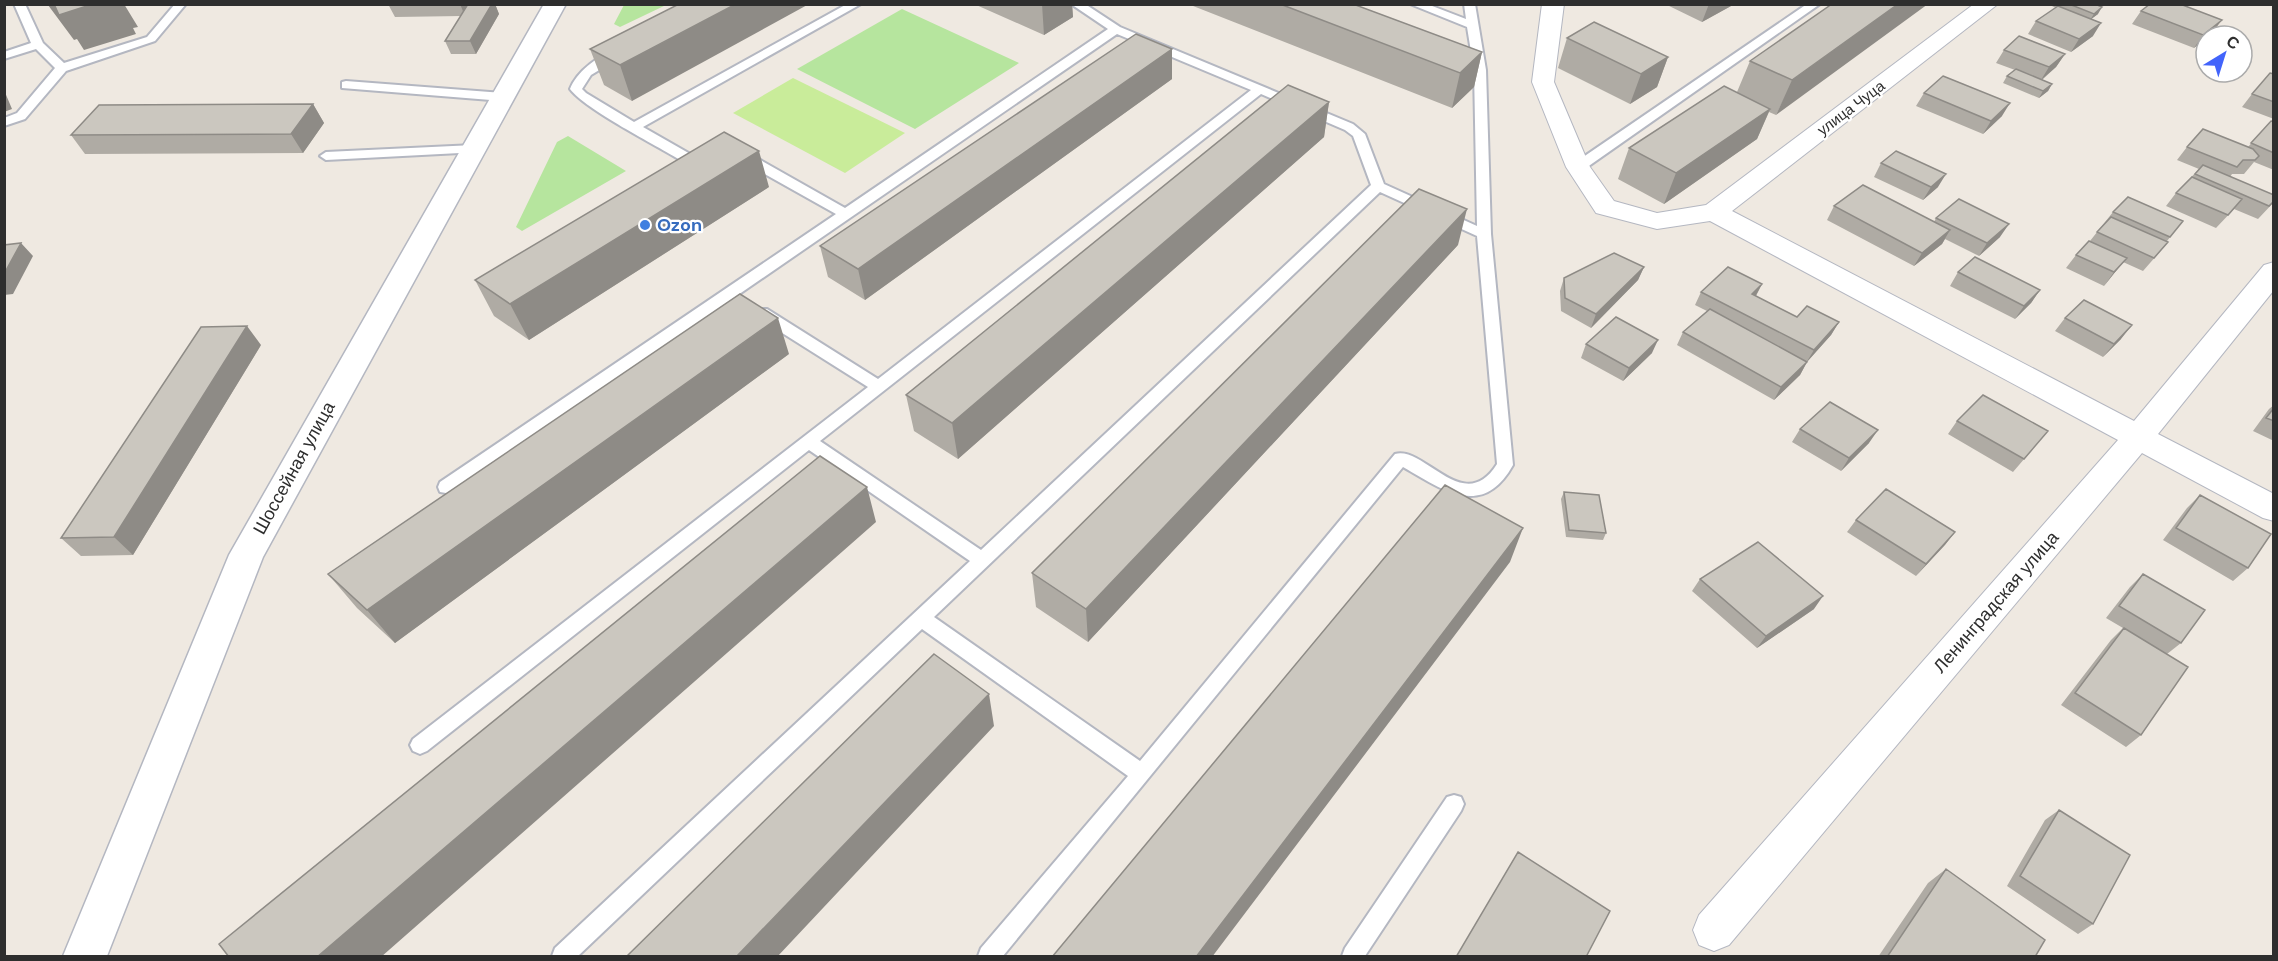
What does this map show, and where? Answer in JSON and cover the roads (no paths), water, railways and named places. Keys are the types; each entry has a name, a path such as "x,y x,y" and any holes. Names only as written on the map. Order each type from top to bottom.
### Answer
{"main road":[{"name":"Шоссейная улица","path":"86,957 246,555 555,4"}],"street":[{"path":"1553,4 1543,82 1578,167 1605,207 1657,221 1714,212 2274,509"},
{"name":"улица Чуца","path":"1714,212 1988,4"},
{"name":"Ленинградская улица","path":"1714,930 2138,437 2274,271"}],"lane":[{"path":"19,4 38,45 62,68"},
{"path":"4,122 21,116 62,68 151,39 181,4"},
{"path":"634,127 856,4"},
{"path":"1076,4 1116,29 1348,127 1359,134 1378,186 1484,234"},
{"path":"1414,4 1472,25"},
{"path":"988,957 1142,774 1401,458 1456,488 1472,491 1488,488 1499,480 1505,465 1484,234 1472,25 1468,4"},
{"path":"1578,167 1815,4"},
{"path":"446,487 740,299 846,214 1116,29"},
{"path":"4,56 38,45"},
{"path":"625,51 585,72 578,80 576,89 582,96 634,127 682,161 703,151"},
{"path":"346,85 503,97"},
{"path":"420,745 1259,90"},
{"path":"326,156 474,148"},
{"path":"729,150 737,152 846,214"},
{"path":"563,957 1378,186"},
{"path":"740,299 878,386"},
{"path":"808,441 982,560"},
{"path":"921,618 1142,774"},
{"path":"1353,957 1454,804"}],"place":[{"name":"Ozon","path":"645,225"}]}
